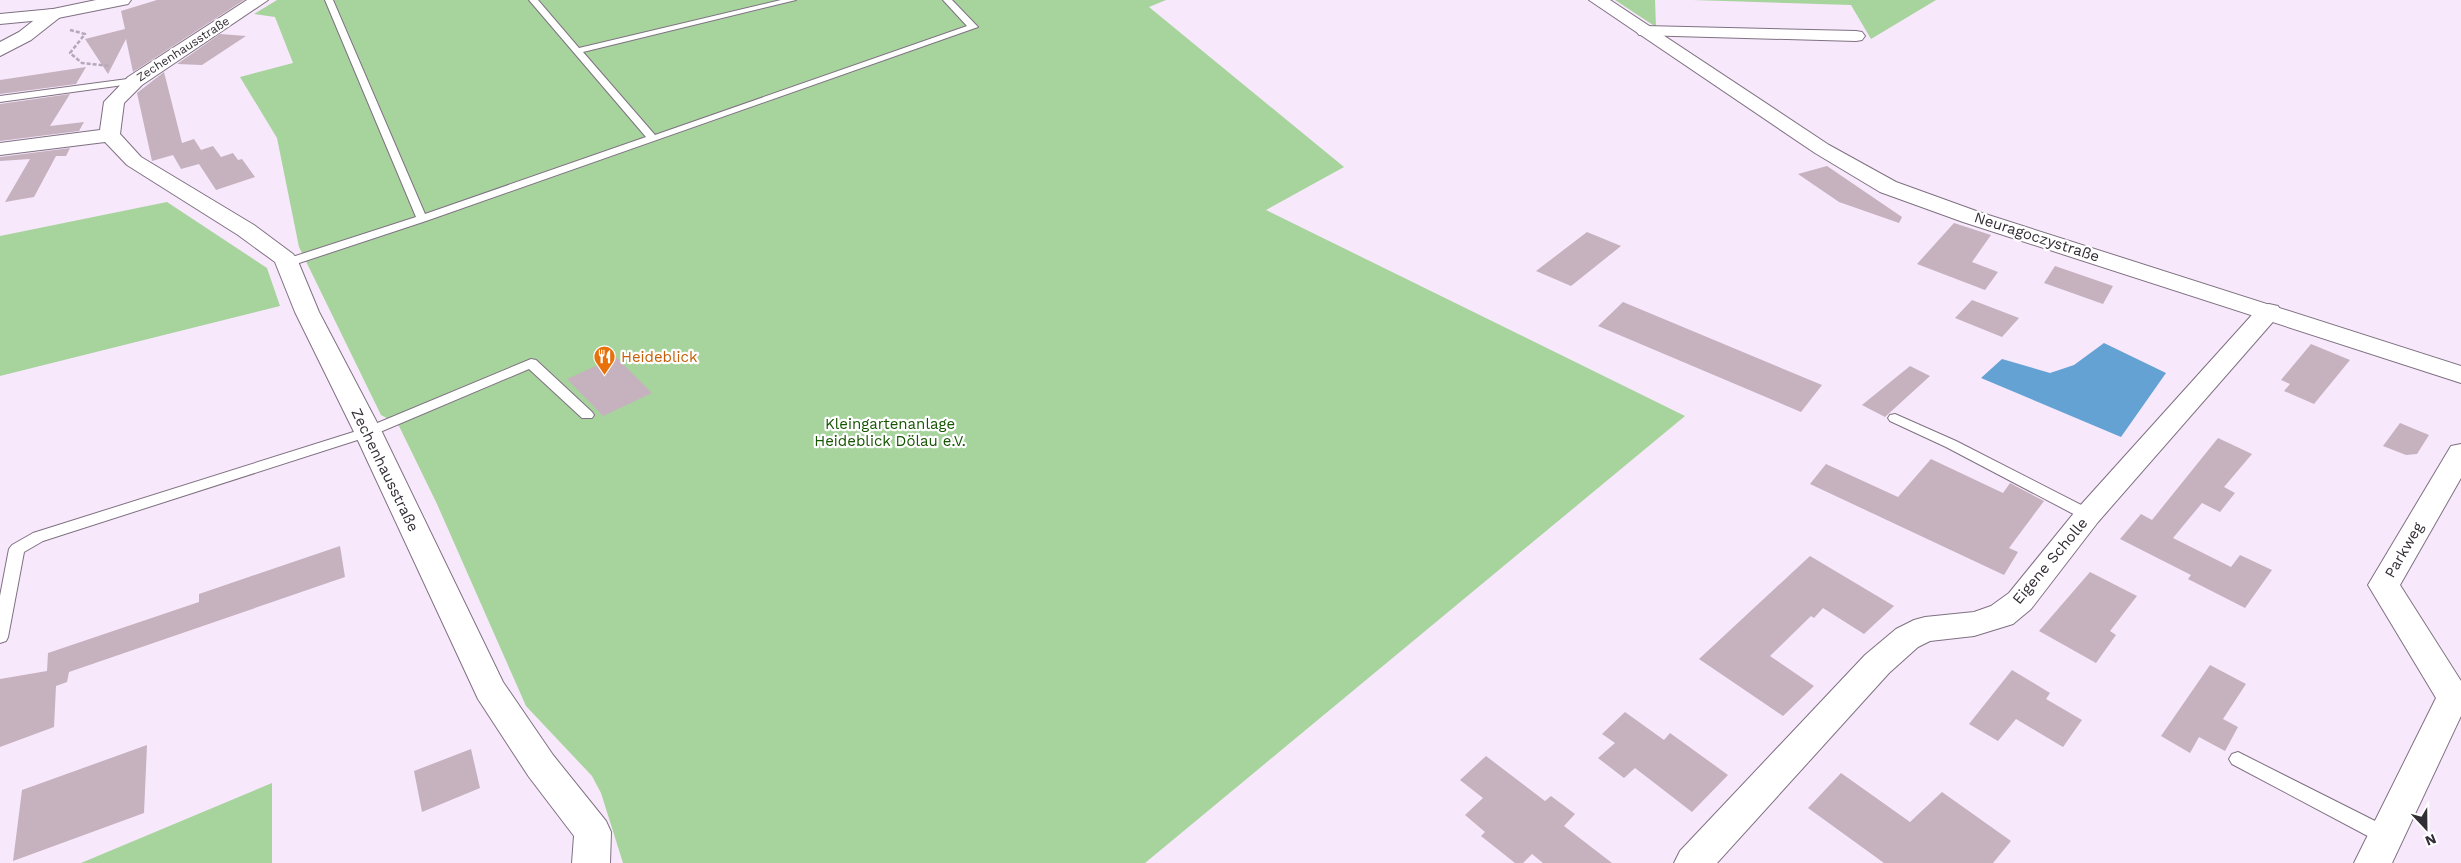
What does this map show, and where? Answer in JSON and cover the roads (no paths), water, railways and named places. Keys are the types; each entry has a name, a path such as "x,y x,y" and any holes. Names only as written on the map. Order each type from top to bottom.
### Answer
{"street":[{"path":"0,19 122,0"},
{"name":"Zechenhausstraße","path":"259,0 142,76 114,102 110,135 134,161 246,230 286,259 306,312 368,432 490,690 541,766 593,832 591,863"},
{"name":"Neuragoczystraße","path":"1598,0 1822,149 1888,187 1971,216 2461,374"},
{"path":"0,50 47,13"},
{"path":"1645,31 1856,36"},
{"path":"0,149 110,135"},
{"name":"Eigene Scholle","path":"1693,863 1877,664 1907,638 1925,629 1974,624 2002,615 2020,601 2088,515 2269,312"},
{"name":"Parkweg","path":"2379,849 2457,699 2384,585 2461,453"}],"lane":[{"path":"328,0 422,219"},
{"path":"533,0 652,138"},
{"path":"577,51 792,0"},
{"path":"287,263 422,219 973,26 947,0"},
{"path":"0,99 142,76"},
{"path":"0,636 17,549 31,541 368,432 532,364 587,415"},
{"path":"1895,418 1951,444 2088,515"},
{"path":"2238,759 2379,849"}],"water":[{"path":"2104,343 2166,373 2121,437 1981,378 2002,359 2050,373 2074,365"}],"place":[{"name":"Heideblick","path":"605,376"}],"park label":[{"name":"Kleingartenanlage Heideblick Dölau e.V.","path":"890,432"}]}
